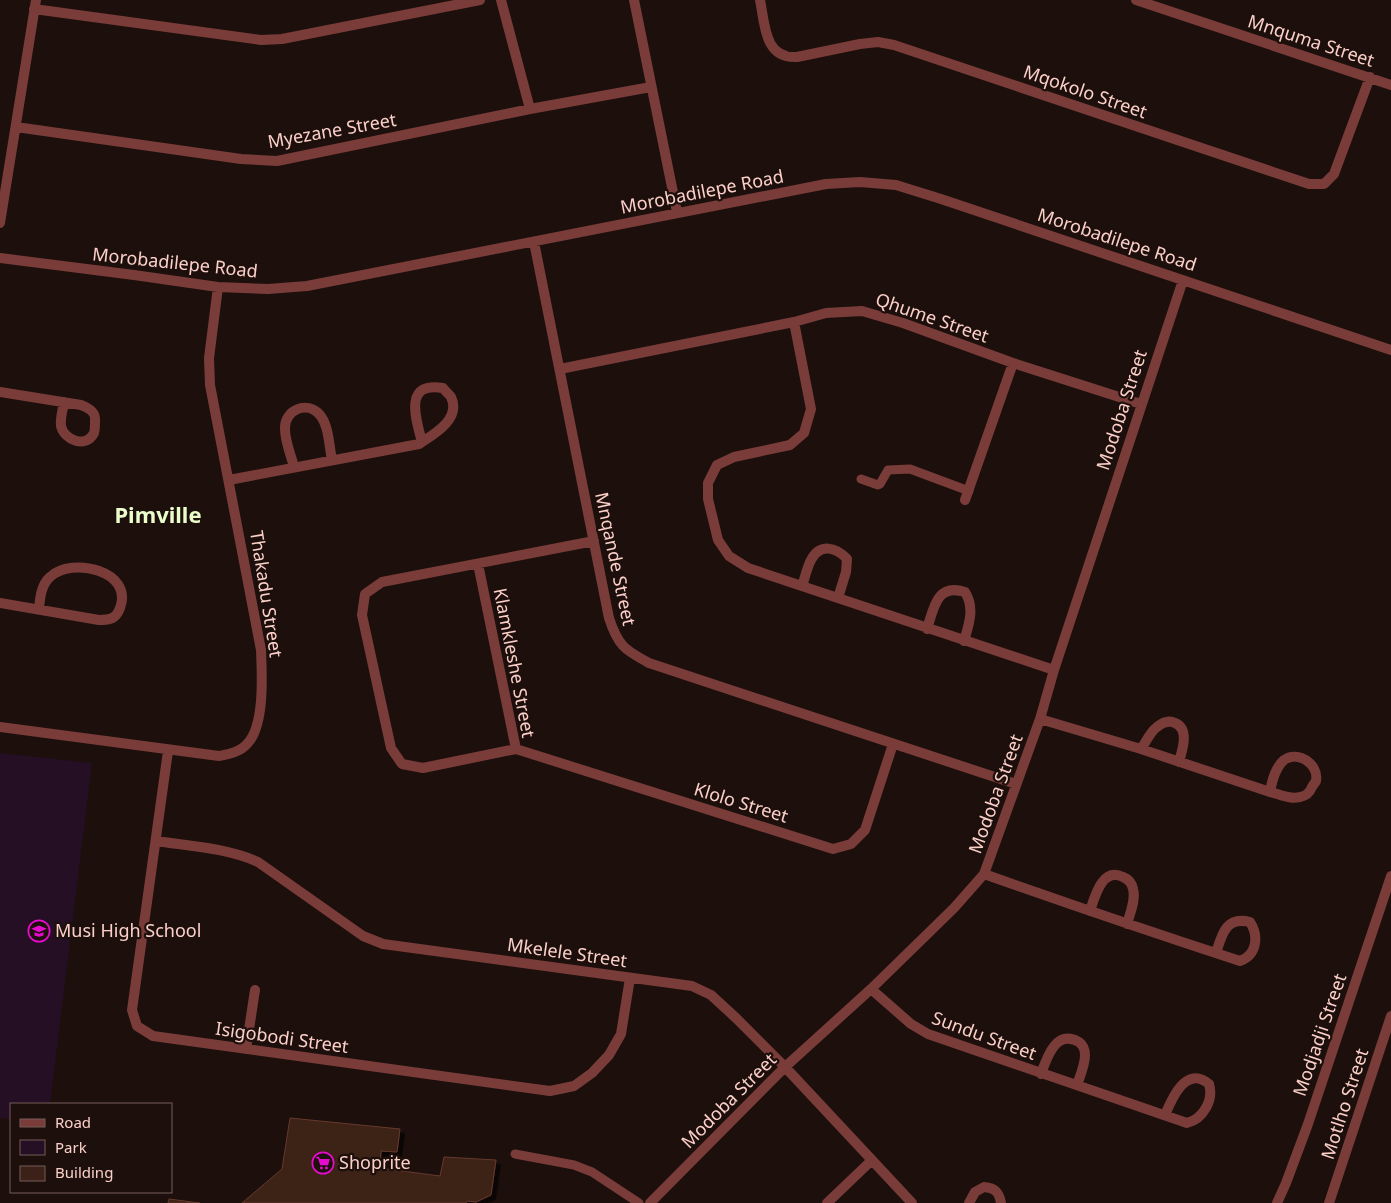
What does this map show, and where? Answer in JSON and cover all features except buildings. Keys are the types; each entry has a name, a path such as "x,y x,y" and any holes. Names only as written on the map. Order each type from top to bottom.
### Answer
{"street":[{"path":"0,223 35,5 261,40 282,39 480,0"},
{"path":"501,0 530,109"},
{"path":"634,0 677,212"},
{"name":"Mqokolo Street","path":"760,0 768,40 780,55 788,58 860,44 878,42 894,45 1309,184 1324,184 1334,174 1370,78"},
{"name":"Mnquma Street","path":"1136,0 1391,85"},
{"name":"Myezane Street","path":"16,127 241,159 277,161 530,109 651,87"},
{"name":"Morobadilepe Road","path":"0,258 218,288 268,289 308,286 677,212 826,184 860,182 896,185 1391,350"},
{"name":"Mnqande Street","path":"534,242 609,618 615,637 628,652 649,664 1016,784"},
{"name":"Modoba Street","path":"650,1203 785,1068 871,989 954,908 984,874 1040,719 1054,670 1183,280"},
{"name":"Thakadu Street","path":"0,727 168,751 219,756 234,752 247,744 256,731 262,674 261,650 210,385 209,358 218,288"},
{"name":"Qhume Street","path":"560,369 794,322 826,313 862,311 903,323 1013,363 1141,404"},
{"path":"794,322 811,409 804,433 790,445 734,456 718,465 708,482 708,499 718,540 730,556 748,568 1054,670"},
{"path":"967,495 1013,363"},
{"path":"229,480 422,442 441,429 449,420 452,408 451,398 443,388 432,386 422,389 416,398 414,408 422,442"},
{"path":"0,392 64,402"},
{"path":"294,467 284,429 286,419 292,411 300,408 310,409 319,415 325,426 332,460"},
{"name":"Klamkleshe Street","path":"478,564 516,749 423,768 402,764 391,748 362,615 365,594 382,582 594,541"},
{"path":"802,586 812,558 819,551 829,548 840,551 847,559 846,572 838,598"},
{"path":"0,603 99,620 111,620 117,614 122,598 120,590 109,576 98,571 74,567 60,570 49,578 40,595 39,609"},
{"path":"927,629 936,600 945,592 955,589 966,592 971,601 971,613 964,641"},
{"path":"1040,719 1141,749 1270,792 1290,798 1300,798 1309,792 1316,780 1314,770 1309,762 1293,756 1285,760 1277,769 1270,792"},
{"path":"1141,749 1156,728 1164,723 1178,724 1182,729 1184,737 1179,762"},
{"name":"Klolo Street","path":"516,749 833,849 851,844 865,830 893,744"},
{"name":"Isigobodi Street","path":"168,751 132,1010 137,1026 153,1036 550,1091 574,1086 592,1073 609,1055 621,1034 630,978"},
{"name":"Mkelele Street","path":"156,841 231,853 258,862 363,936 383,944 692,986 712,995 785,1068 912,1203"},
{"path":"984,874 1127,924 1240,961 1250,955 1255,946 1256,934 1250,922 1233,921 1225,929 1216,953"},
{"path":"1090,911 1096,892 1103,880 1108,876 1121,876 1131,883 1134,890 1127,924"},
{"name":"Modjadji Street","path":"1277,1203 1308,1124 1391,876"},
{"name":"Sundu Street","path":"871,989 910,1024 923,1032 1187,1123 1199,1117 1207,1106 1210,1098 1209,1084 1204,1080 1196,1078 1185,1082 1174,1093 1165,1115"},
{"path":"246,1049 255,990"},
{"name":"Motlho Street","path":"1329,1203 1391,1016"},
{"name":"Sundu Street","path":"1041,1074 1048,1055 1056,1043 1064,1038 1074,1039 1082,1044 1086,1053 1077,1085"},
{"path":"827,1203 871,1161"},
{"path":"969,1203 975,1192 984,1187 999,1193 1001,1203"}],"lane":[{"path":"861,479 878,485 888,470 905,469 967,495"},
{"path":"515,1154 574,1166 592,1172 639,1203"}],"green space":[{"name":"Musi High School","path":"0,753 92,763 50,1103 10,1103 10,1119 0,1118"}],"place":[{"name":"Musi High School","path":"39,931"},
{"name":"Shoprite","path":"323,1163"}],"district":[{"name":"Pimville","path":"158,515"}]}
